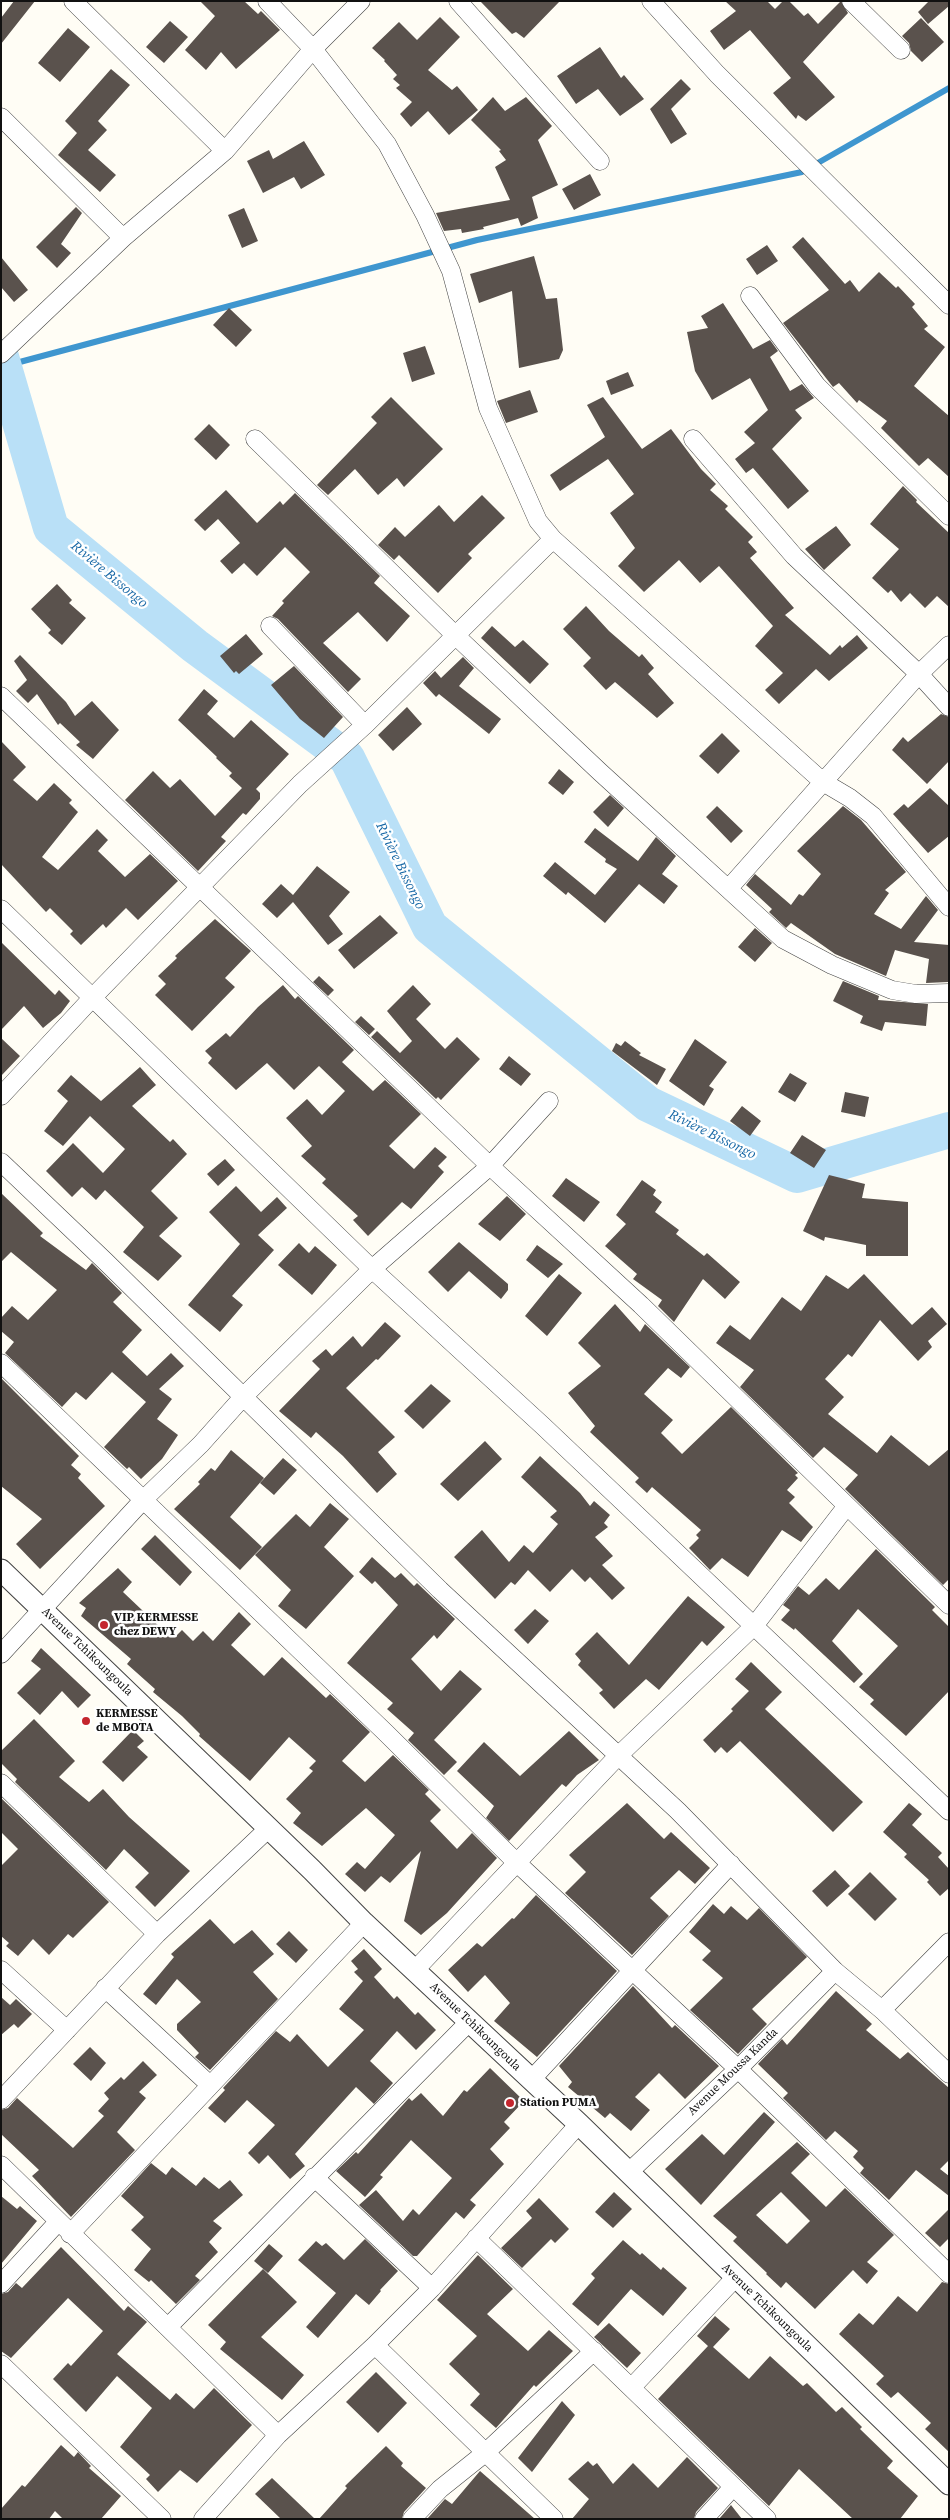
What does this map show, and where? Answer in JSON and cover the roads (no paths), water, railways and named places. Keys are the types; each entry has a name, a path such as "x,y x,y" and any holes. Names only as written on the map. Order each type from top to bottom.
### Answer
{"street":[{"path":"73,1 225,151"},
{"path":"267,1 313,49 387,144 425,215 451,271 488,408 538,521 553,540 823,782 850,798 873,816 949,907"},
{"path":"1,354 123,238 225,151 313,49 361,1"},
{"path":"458,1 600,161"},
{"path":"651,1 717,74 949,305"},
{"path":"851,1 901,50"},
{"path":"1,117 123,238"},
{"path":"750,296 817,386 949,516"},
{"path":"255,439 456,636 600,772 783,939 832,965 892,990 916,994 949,992"},
{"path":"694,439 794,556 919,674 949,707"},
{"path":"1,1096 94,996 300,784 365,725 553,540"},
{"path":"270,626 365,725"},
{"path":"729,888 919,674 949,644"},
{"path":"1,696 200,886 335,1019 490,1166 641,1305 846,1507 949,1605"},
{"path":"1,909 94,996 372,1269 754,1626 949,1812"},
{"path":"1,1654 44,1610 144,1499 201,1444 243,1397 372,1269 490,1166 549,1101"},
{"path":"1,1162 440,1590 731,1864 835,1971 882,2010 949,2074"},
{"path":"1,1364 144,1499 516,1862 633,1970 708,2044 738,2069 949,2274"},
{"path":"415,1970 618,1756 754,1626 846,1507"},
{"name":"Avenue Tchikoungoula","path":"1,1570 364,1923 629,2172 735,2278 949,2484"},
{"path":"1,1783 157,1934"},
{"path":"1,2100 157,1934 268,1828"},
{"path":"531,2080 731,1864"},
{"path":"1,2284 64,2228 210,2085 364,1923"},
{"path":"882,2010 949,1942"},
{"path":"1,1970 67,2030"},
{"name":"Avenue Moussa Kanda","path":"629,2172 738,2069 835,1971"},
{"path":"106,1988 210,2085"},
{"path":"168,2327 469,2022"},
{"path":"203,2519 278,2435 375,2345 432,2288 579,2124"},
{"path":"1,2165 278,2435"},
{"path":"314,2177 432,2288"},
{"path":"476,2238 767,2519"},
{"path":"632,2387 735,2278"},
{"path":"375,2345 554,2519"},
{"path":"412,2519 440,2489 486,2453 594,2351"},
{"path":"1,2364 162,2519"},
{"path":"704,2519 733,2487"}],"waterway":[{"path":"1,367 477,240 802,172 949,88"},
{"name":"Rivière Bissongo","path":"1,357 51,528 195,646 347,758 430,927 648,1104 797,1175 949,1130"}],"place":[{"name":"VIP KERMESSE chez DEWY","path":"104,1625"},
{"name":"KERMESSE de MBOTA","path":"86,1721"},
{"name":"Station PUMA","path":"510,2103"}]}
